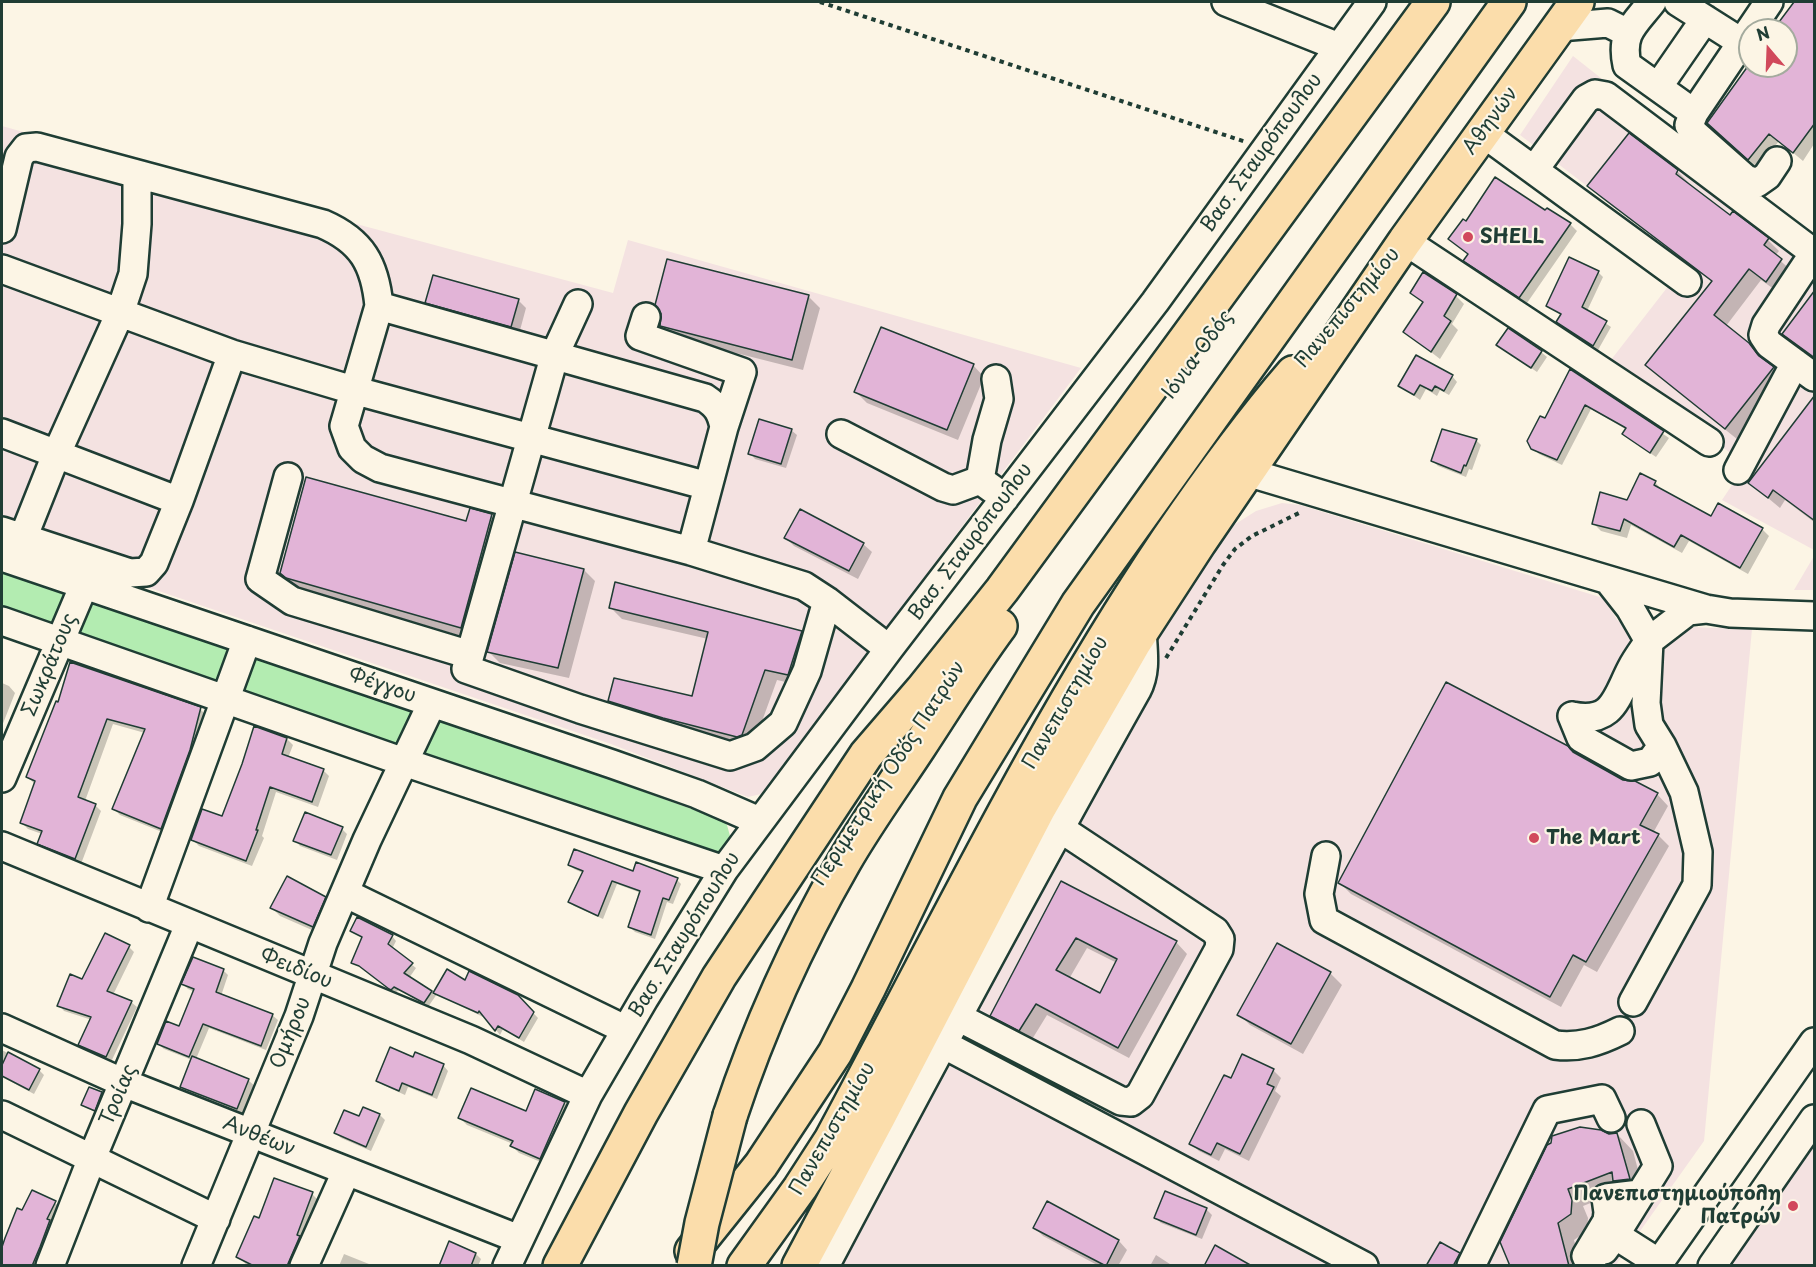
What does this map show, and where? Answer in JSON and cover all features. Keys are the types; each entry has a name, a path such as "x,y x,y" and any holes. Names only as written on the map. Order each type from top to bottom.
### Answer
{"main road":[{"name":"Ιόνια Οδός","path":"1002,590 1433,2"},
{"name":"Ιόνια Οδός","path":"944,709 976,659 1454,2"},
{"path":"678,1266 761,1165 818,1080 868,989 929,858 960,798 1078,604 1509,2"},
{"name":"Αθηνών","path":"1405,241 1568,14"},
{"name":"Πανεπιστημίου","path":"799,1266 1028,829 1278,390 1360,297 1405,241"},
{"name":"Πανεπιστημίου","path":"744,1266 831,1140 1076,682 1142,578 1234,469"},
{"name":"Περιμετρική Οδός Πατρών","path":"694,1266 733,1059 808,900 837,849 899,752 956,672 1002,590"},
{"path":"560,1266 641,1113 719,977 751,927 866,755 1002,590"},
{"name":"Περιμετρική Οδός Πατρών","path":"678,1266 698,1173 722,1114 742,1080 771,1010 821,904 885,795 944,709"}],"street":[{"path":"1226,2 1339,47"},
{"name":"Βασ. Σταυρόπουλου","path":"507,1266 588,1095 648,992 724,870 889,649 1161,293 1372,2"},
{"path":"1652,2 1628,33 1624,49 1627,65 1694,113"},
{"path":"1678,2 1738,40"},
{"path":"1758,18 1769,2"},
{"path":"1568,14 1608,23 1628,33"},
{"path":"1658,87 1705,19"},
{"path":"1738,47 1689,124 1694,133 1746,179 1757,183 1767,176 1777,161"},
{"path":"1534,170 1586,99 1595,94 1606,96 1814,253 1766,325 1763,335 1769,344 1805,370 1738,470"},
{"path":"1483,133 1687,282"},
{"path":"2,229 20,157 26,148 37,147 323,224 342,232 355,242 367,259 377,284 379,306 344,426 352,448 363,459 381,468 691,551 804,586 889,649"},
{"path":"137,174 137,224 133,274 120,313 56,454 12,534 130,573 146,572 154,563 179,501 232,354"},
{"path":"1405,241 1709,442"},
{"path":"2,269 232,354 531,440 708,486"},
{"path":"578,304 555,354 466,669 580,710 730,756 755,747 783,723 807,671 827,601"},
{"path":"379,306 705,398 716,405 724,427"},
{"path":"645,317 640,336 742,372 724,427 691,551"},
{"path":"980,480 987,440 999,399 996,379"},
{"path":"2,433 179,501"},
{"path":"841,434 943,487 953,490 980,480"},
{"path":"1234,469 1706,609 1730,613 1815,616"},
{"path":"288,477 260,579 292,601 470,655"},
{"path":"980,480 1005,498"},
{"name":"Φέγγου","path":"2,557 697,794 759,821"},
{"path":"1608,580 1630,608 1649,641 1646,703 1649,725 1684,792 1698,852 1697,885 1634,1002"},
{"name":"Σωκράτους","path":"2,778 84,585"},
{"path":"1662,746 1650,762 1631,766 1581,738 1572,716 1585,719 1599,716 1615,705 1632,666 1649,641 1688,611 1706,609"},
{"path":"2,621 404,762 724,870"},
{"path":"825,1266 943,1044 1061,830 1078,792 1142,680 1144,661 1142,630"},
{"path":"149,908 248,639"},
{"name":"Ομήρου","path":"196,1266 298,1016 323,944 432,703"},
{"path":"958,1017 1121,1101 1131,1102 1140,1095 1219,949 1220,939 1215,930 1061,830"},
{"name":"Φειδίου","path":"2,846 471,1040 588,1095"},
{"path":"1326,856 1319,894 1324,920 1555,1045 1572,1047 1620,1031"},
{"path":"345,893 614,1024"},
{"name":"Τροίας","path":"50,1266 92,1158 189,925"},
{"name":"Ανθέων","path":"2,1028 124,1083 519,1239"},
{"path":"1615,1234 1658,1264 1815,1042"},
{"path":"943,1044 1364,1266"},
{"path":"1471,1266 1547,1110 1602,1100 1611,1118"},
{"path":"2,1116 216,1219"},
{"path":"1712,1266 1815,1119"},
{"path":"1640,1194 1606,1198 1607,1221 1586,1256 1593,1266 1615,1234 1658,1166 1641,1124"},
{"path":"303,1266 346,1172"}],"path":[{"path":"819,2 1266,148"},
{"path":"1163,664 1223,564 1235,549 1252,536 1309,508"}],"shaded area":[{"path":"1573,56 1810,243 1814,236 1814,550 1722,500 1746,464 1607,365 1687,262 1520,135"},
{"path":"2,126 613,293 628,240 1081,368 761,794 748,797 611,744 2,538"},
{"path":"1282,503 1300,505 1603,598 1618,621 1678,639 1688,627 1752,629 1704,1141 1616,1265 831,1266 952,1032 1158,663 1152,642 1226,530 1256,511"},
{"path":"1814,556 1814,590 1794,590"},
{"name":"Πανεπιστημιούπολη Πατρών","path":"1814,1147 1814,1265 1729,1265"}],"green space":[{"path":"2,565 71,589 54,631 2,613"},
{"path":"87,596 237,646 222,691 69,639"},
{"path":"252,651 417,710 398,753 237,694"},
{"path":"439,718 722,820 727,825 730,836 714,861 419,759"}],"building":[{"path":"1794,2 1815,2 1815,123 1793,153 1769,134 1748,160 1707,123 1739,78 1798,78 1798,18 1782,18"},
{"path":"1629,133 1678,170 1676,174 1730,215 1733,211 1769,238 1764,245 1782,259 1766,282 1749,269 1714,315 1774,367 1725,429 1645,365 1712,281 1587,186"},
{"path":"1495,177 1545,210 1547,208 1571,223 1519,298 1463,261 1468,254 1448,239 1463,219 1466,221"},
{"path":"1569,257 1599,271 1582,307 1607,321 1593,346 1556,322 1561,314 1546,306"},
{"path":"667,259 809,295 792,360 660,326 661,314 655,305"},
{"path":"1423,272 1457,294 1444,316 1451,321 1431,352 1403,332 1423,302 1410,293"},
{"path":"433,275 519,299 511,327 425,303"},
{"path":"1815,290 1815,358 1782,334"},
{"path":"881,327 974,364 947,430 854,392"},
{"path":"1508,328 1542,351 1531,368 1496,345"},
{"path":"1416,355 1453,375 1444,391 1435,386 1432,391 1420,385 1414,395 1398,386"},
{"path":"1570,369 1664,431 1650,453 1622,434 1626,428 1585,405 1557,460 1531,449 1527,441 1540,416 1545,418"},
{"path":"1815,395 1815,521 1773,490 1768,498 1748,483"},
{"path":"759,419 792,429 781,464 748,454"},
{"path":"1442,429 1477,439 1461,473 1431,461"},
{"path":"1640,473 1656,481 1654,485 1711,516 1718,503 1763,528 1740,568 1681,535 1674,547 1624,519 1620,531 1592,524 1600,492 1627,500"},
{"path":"306,477 466,521 470,508 492,514 461,628 286,578 280,573"},
{"path":"800,509 864,543 849,571 784,538"},
{"path":"515,552 584,569 558,668 487,652"},
{"path":"615,582 802,631 788,675 765,670 742,735 737,737 608,701 614,678 692,696 708,632 609,608"},
{"path":"70,662 201,707 190,750 161,829 112,809 145,729 107,719 78,797 96,804 75,859 37,844 42,831 20,823 35,781 26,777 56,701 58,702"},
{"path":"1446,682 1568,746 1573,752 1623,780 1635,781 1658,793 1640,825 1659,834 1586,962 1573,955 1550,997 1338,883"},
{"path":"254,726 287,738 282,754 324,769 312,802 270,787 256,830 258,830 246,861 191,840 202,809 222,816"},
{"path":"305,812 343,827 331,855 293,841"},
{"path":"574,849 633,871 636,862 678,878 669,900 663,898 651,935 628,927 640,891 612,881 598,916 568,902 583,871 568,865"},
{"path":"287,876 326,897 313,927 270,908"},
{"path":"1061,881 1177,941 1118,1048 1036,1004 1019,1031 990,1016","holes":["1076,938 1117,959 1100,993 1056,970"]},
{"path":"357,917 393,935 388,944 413,963 404,973 432,991 424,1003 394,987 389,989 359,966 351,963 362,937 350,931"},
{"path":"105,933 130,945 107,991 132,1001 106,1057 78,1045 91,1017 57,1006 70,974 82,979"},
{"path":"1277,943 1331,972 1291,1044 1237,1015"},
{"path":"193,957 224,969 216,992 273,1014 261,1046 203,1024 189,1057 157,1044 166,1021 179,1026 194,989 181,984"},
{"path":"447,969 465,980 469,971 518,995 534,1012 519,1038 498,1026 495,1031 479,1011 478,1013 433,993"},
{"path":"390,1047 413,1057 415,1052 444,1064 432,1095 402,1083 399,1091 376,1081"},
{"path":"8,1052 40,1069 29,1090 2,1076 2,1065"},
{"path":"1242,1054 1274,1069 1267,1084 1274,1087 1240,1154 1217,1143 1211,1155 1189,1144 1224,1075 1231,1078"},
{"path":"192,1056 249,1079 237,1109 180,1087"},
{"path":"89,1087 102,1092 95,1111 81,1105"},
{"path":"471,1088 526,1111 535,1089 565,1102 540,1159 510,1146 513,1141 458,1118"},
{"path":"363,1107 380,1114 366,1147 334,1133 344,1110 359,1116"},
{"path":"1580,1127 1601,1130 1609,1134 1617,1133 1630,1179 1613,1181 1612,1172 1568,1189 1572,1200 1571,1214 1558,1223 1569,1266 1510,1266 1500,1242 1547,1145 1551,1143 1552,1136"},
{"path":"274,1178 313,1192 297,1235 300,1236 287,1266 254,1266 236,1257 254,1216 259,1218"},
{"path":"32,1190 56,1201 47,1219 50,1220 40,1247 32,1266 2,1266 2,1247 5,1238 17,1208 22,1210"},
{"path":"1165,1191 1207,1208 1196,1235 1154,1218"},
{"path":"1047,1201 1119,1240 1106,1266 1033,1228"},
{"path":"449,1241 476,1253 471,1266 439,1266"},
{"path":"1440,1242 1460,1253 1453,1266 1426,1266"},
{"path":"1215,1245 1252,1266 1204,1266"}],"place":[{"name":"SHELL","path":"1468,237"},
{"name":"The Mart","path":"1534,838"},
{"name":"Πανεπιστημιούπολη Πατρών","path":"1793,1206"}]}
